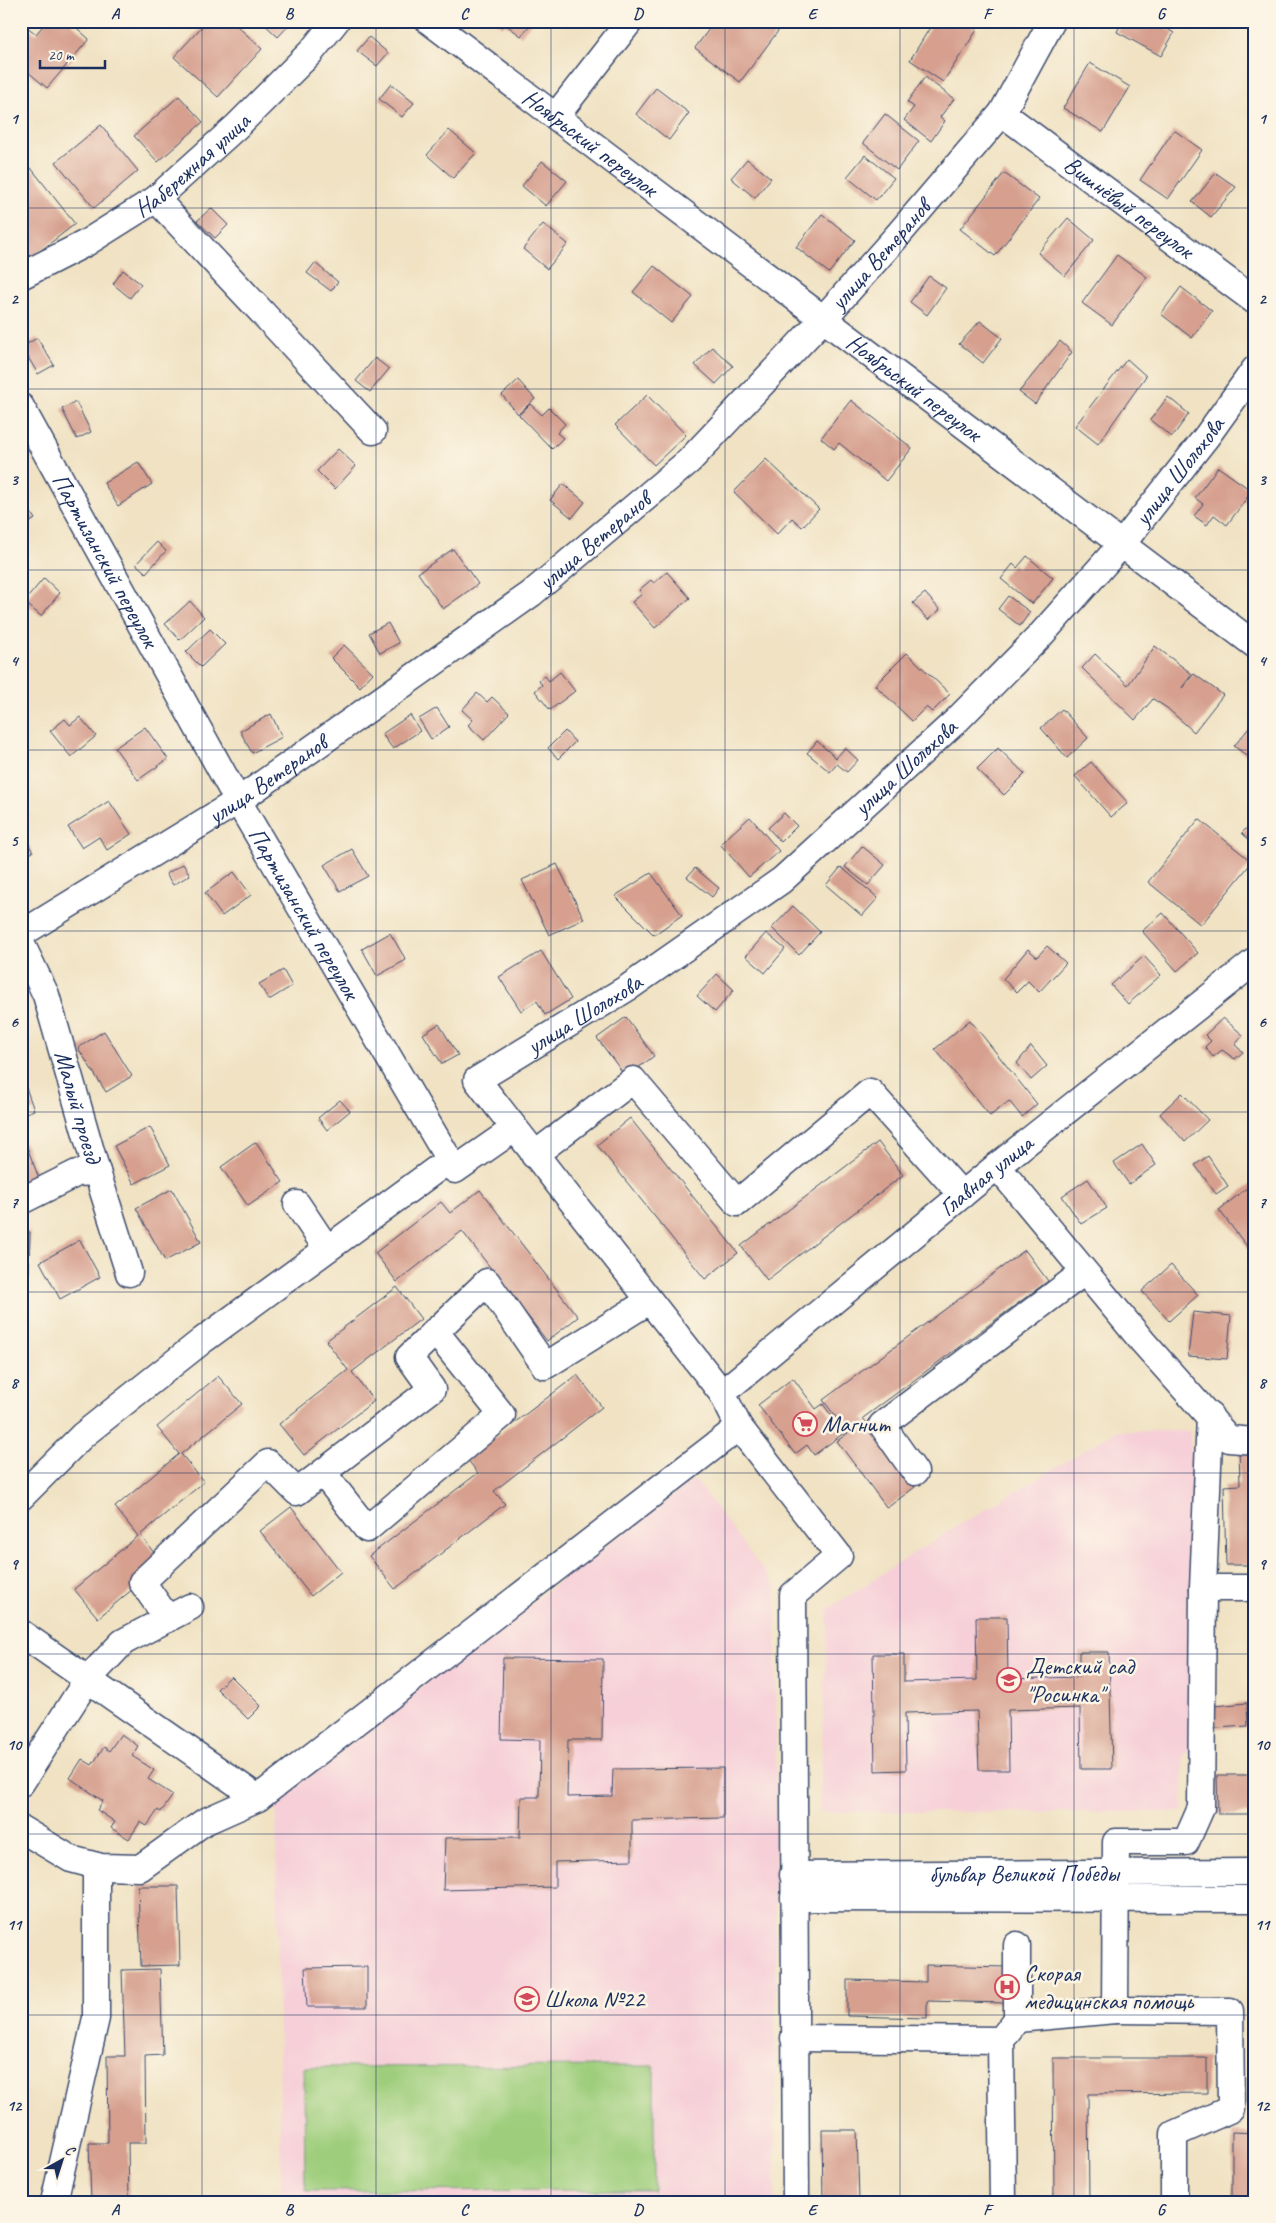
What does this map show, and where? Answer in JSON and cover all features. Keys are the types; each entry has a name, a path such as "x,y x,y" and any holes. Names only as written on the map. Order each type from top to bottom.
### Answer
{"street":[{"name":"Набережная улица","path":"21,276 86,243 156,199 237,126 311,52 336,21"},
{"name":"Ноябрьский переулок","path":"429,21 1255,645"},
{"path":"556,116 630,21"},
{"name":"улица Ветеранов","path":"21,934 238,801 530,594 689,461 824,318 1002,113 1052,21"},
{"name":"Вишнёвый переулок","path":"1002,113 1255,301"},
{"path":"156,199 373,431"},
{"name":"улица Шолохова","path":"514,1129 477,1080 629,987 782,880 957,720 1039,637 1122,544 1206,436 1255,369"},
{"name":"Партизанский переулок","path":"21,407 238,801 449,1160"},
{"name":"Малый проезд","path":"21,944 46,995 97,1172 129,1273"},
{"name":"Главная улица","path":"722,1393 962,1194 1255,961"},
{"path":"534,1155 633,1080 737,1203 870,1092 962,1194"},
{"path":"21,1498 83,1436 203,1340 449,1160 455,1170 514,1129 722,1393 739,1427 839,1556 793,1595 796,2202"},
{"path":"997,1166 1143,1342 1229,1438 1255,1441"},
{"path":"21,1201 77,1173 97,1172"},
{"path":"297,1204 328,1249"},
{"path":"915,1472 882,1425 1084,1272"},
{"path":"168,1618 142,1582 268,1463 297,1492 432,1389 409,1357 487,1282 545,1366 649,1301"},
{"path":"323,1473 367,1529 502,1415 435,1331"},
{"path":"1115,2010 1116,1842 1186,1842 1201,1808 1203,1588 1210,1416"},
{"path":"21,1829 71,1859 96,1866 140,1868 204,1822 258,1798 739,1427"},
{"path":"1203,1588 1255,1588"},
{"path":"21,1783 87,1680 123,1642 190,1606"},
{"path":"21,1633 258,1798"},
{"path":"54,2202 96,2018 96,1866"},
{"name":"бульвар Великой Победы","path":"794,1886 1116,1873 1255,1872"},
{"name":"бульвар Великой Победы","path":"794,1886 1116,1898 1255,1899"},
{"path":"1003,2202 1001,2040 1017,2019 1018,1945"},
{"path":"1017,2019 1115,2010 1230,2011 1231,2109 1174,2134 1174,2196"},
{"path":"794,2038 1001,2040"}],"shaded area":[{"name":"Детский сад \"Росинка\"","path":"1117,1431 1190,1431 1193,1585 1191,1752 1184,1753 1182,1812 819,1812 828,1609 944,1534"},
{"name":"Школа №22","path":"694,1479 776,1587 775,2202 281,2202 276,1797"}],"green space":[{"path":"654,2066 654,2190 305,2191 304,2067"}],"building":[{"path":"47,21 69,21 89,39 47,88 21,66 21,22 36,34"},
{"path":"207,21 232,21 262,49 218,97 174,57"},
{"path":"261,21 293,21 278,37"},
{"path":"494,21 533,21 521,36 505,24 502,27"},
{"path":"715,21 774,21 781,27 740,82 695,48"},
{"path":"934,21 964,21 977,30 943,82 910,60"},
{"path":"1122,21 1154,21 1174,33 1161,56 1117,32"},
{"path":"369,37 388,53 377,66 357,51"},
{"path":"1090,63 1130,87 1103,132 1063,108"},
{"path":"925,77 954,99 940,117 945,121 931,141 904,120 914,107 907,102"},
{"path":"391,84 414,103 402,117 379,99"},
{"path":"656,88 689,113 669,140 636,114"},
{"path":"179,96 203,122 158,162 134,136"},
{"path":"885,114 919,141 897,170 863,143"},
{"path":"101,125 138,171 94,208 56,162"},
{"path":"449,130 476,153 453,178 427,155"},
{"path":"1174,130 1202,150 1168,199 1140,180"},
{"path":"865,155 894,178 876,200 847,177"},
{"path":"747,159 771,178 755,198 731,178"},
{"path":"542,161 567,181 546,206 522,186"},
{"path":"31,168 75,224 31,258 21,246 21,176"},
{"path":"1004,173 1039,199 995,256 960,229"},
{"path":"1216,173 1236,187 1211,217 1192,202"},
{"path":"211,208 228,225 215,238 197,221"},
{"path":"822,214 855,240 829,273 796,247"},
{"path":"1068,218 1094,240 1065,276 1038,253"},
{"path":"543,224 568,244 547,269 523,249"},
{"path":"1117,255 1147,277 1112,325 1082,303"},
{"path":"315,263 338,282 331,291 307,273"},
{"path":"654,266 693,297 671,323 633,292"},
{"path":"123,270 141,284 130,298 113,284"},
{"path":"929,276 946,288 927,315 910,302"},
{"path":"1181,287 1212,311 1192,338 1161,314"},
{"path":"980,321 1002,338 983,363 959,344"},
{"path":"37,338 54,365 38,374 22,347"},
{"path":"1060,341 1072,352 1035,404 1019,392"},
{"path":"712,347 733,366 716,384 695,365"},
{"path":"375,358 389,369 370,392 356,381"},
{"path":"1127,359 1146,376 1098,444 1075,426"},
{"path":"518,380 535,399 518,414 502,395"},
{"path":"647,395 686,435 654,465 615,425"},
{"path":"1168,397 1189,414 1172,437 1150,420"},
{"path":"851,400 912,448 886,481 839,443 834,449 821,438"},
{"path":"76,402 91,432 77,439 62,409"},
{"path":"530,404 542,415 549,408 565,424 557,433 563,438 552,449 519,415"},
{"path":"338,449 356,466 335,489 317,471"},
{"path":"766,459 819,509 802,527 792,518 777,534 734,492"},
{"path":"138,462 152,484 118,506 104,483"},
{"path":"1218,467 1252,491 1227,525 1214,515 1207,525 1194,516 1203,504 1195,498"},
{"path":"563,484 585,502 572,518 550,500"},
{"path":"21,498 35,519 21,528"},
{"path":"157,542 166,551 146,573 136,564"},
{"path":"453,549 478,584 443,609 418,573"},
{"path":"1027,556 1053,578 1032,604 1001,579 1013,564 1017,568"},
{"path":"667,572 690,598 655,628 632,602 642,594 639,590 651,580 654,583"},
{"path":"44,578 60,593 41,616 24,602"},
{"path":"925,593 940,610 928,620 913,603"},
{"path":"1008,596 1030,612 1020,626 998,609"},
{"path":"190,601 204,617 180,640 165,624"},
{"path":"388,623 399,643 380,653 369,633"},
{"path":"210,629 225,644 201,667 186,652"},
{"path":"344,645 373,673 360,687 331,658"},
{"path":"1155,646 1192,674 1182,688 1194,674 1223,695 1194,732 1167,708 1153,699 1135,720 1082,668 1095,654 1128,685"},
{"path":"907,653 950,694 932,712 926,707 912,721 875,685"},
{"path":"560,672 575,691 550,710 535,691 542,685 539,681 545,676 549,681"},
{"path":"477,693 487,702 492,697 509,713 484,740 468,725 473,720 462,710"},
{"path":"437,708 449,727 431,739 419,719"},
{"path":"1062,709 1088,738 1067,758 1041,728"},
{"path":"271,714 282,737 252,753 240,731"},
{"path":"410,715 420,731 393,749 382,734"},
{"path":"80,717 96,736 71,757 50,731 65,719 70,725"},
{"path":"145,727 168,759 138,780 115,748"},
{"path":"1250,727 1255,731 1255,762 1234,746"},
{"path":"565,731 575,742 558,759 548,748"},
{"path":"817,741 836,758 845,748 858,760 847,772 837,764 830,772 807,753"},
{"path":"998,748 1025,774 1004,795 977,769"},
{"path":"1091,762 1128,803 1111,817 1075,776"},
{"path":"109,801 131,834 107,850 99,837 82,848 68,827"},
{"path":"784,813 797,826 781,842 768,828"},
{"path":"750,817 779,851 749,877 720,844"},
{"path":"1199,819 1252,862 1201,925 1148,882"},
{"path":"1255,819 1255,845 1242,833"},
{"path":"21,832 33,852 21,859"},
{"path":"862,846 885,865 868,885 845,867"},
{"path":"352,849 368,876 340,891 324,865"},
{"path":"183,864 190,875 173,885 166,874"},
{"path":"557,864 584,919 549,935 522,880"},
{"path":"841,867 878,898 862,916 826,885"},
{"path":"695,868 719,888 712,897 687,877"},
{"path":"234,872 251,895 222,916 205,893"},
{"path":"651,873 682,915 654,935 615,896"},
{"path":"793,906 820,932 799,955 772,928"},
{"path":"1163,913 1198,953 1177,971 1142,931"},
{"path":"390,933 406,960 377,976 362,949"},
{"path":"766,933 785,949 765,973 746,956"},
{"path":"1047,946 1066,963 1039,992 1028,981 1017,992 1003,979 1028,949 1037,957"},
{"path":"541,951 571,999 545,1015 537,1001 521,1011 499,977"},
{"path":"1144,956 1161,975 1128,1004 1111,985"},
{"path":"283,970 292,986 269,1000 259,984"},
{"path":"717,974 734,990 715,1012 697,996"},
{"path":"626,1017 654,1056 626,1077 597,1038"},
{"path":"1223,1018 1243,1035 1235,1045 1243,1052 1235,1059 1222,1050 1213,1057 1205,1047 1211,1041 1205,1035"},
{"path":"970,1020 1037,1104 1022,1117 1009,1101 990,1116 935,1049"},
{"path":"439,1024 458,1055 442,1064 423,1034"},
{"path":"104,1031 132,1076 106,1092 78,1048"},
{"path":"1031,1046 1047,1066 1031,1080 1017,1063"},
{"path":"21,1074 34,1110 21,1115"},
{"path":"1182,1093 1208,1120 1185,1142 1160,1114"},
{"path":"340,1100 350,1111 327,1130 318,1118"},
{"path":"630,1118 738,1253 705,1279 597,1145"},
{"path":"150,1127 170,1165 134,1184 114,1146"},
{"path":"25,1142 40,1181 21,1188 21,1143"},
{"path":"256,1142 283,1182 248,1206 221,1167"},
{"path":"878,1142 903,1175 767,1280 741,1246"},
{"path":"1142,1144 1156,1165 1129,1184 1114,1163"},
{"path":"1208,1156 1228,1186 1216,1194 1195,1165"},
{"path":"1088,1179 1107,1208 1081,1224 1062,1196"},
{"path":"1252,1184 1255,1188 1255,1257 1219,1210"},
{"path":"172,1189 201,1242 165,1261 136,1208"},
{"path":"480,1190 578,1317 547,1341 462,1231 397,1282 375,1253 441,1202 450,1213"},
{"path":"21,1232 30,1232 29,1274 21,1274"},
{"path":"80,1240 100,1277 60,1299 40,1262"},
{"path":"1025,1250 1048,1281 863,1418 915,1487 887,1508 837,1441 848,1433 823,1400"},
{"path":"1171,1265 1198,1295 1169,1321 1142,1291"},
{"path":"397,1287 421,1319 352,1372 374,1401 304,1455 279,1424 348,1370 326,1341"},
{"path":"1193,1312 1231,1316 1227,1359 1188,1356"},
{"path":"1253,1319 1255,1319 1255,1363 1251,1363"},
{"path":"21,1340 25,1340 24,1382 21,1382"},
{"path":"577,1375 602,1407 494,1491 505,1504 395,1589 369,1556 478,1473 467,1459"},
{"path":"218,1376 242,1404 181,1454 204,1482 140,1535 163,1564 98,1618 74,1589 138,1536 115,1507 179,1454 157,1427"},
{"name":"Магнит","path":"793,1378 816,1409 823,1404 844,1433 814,1455 807,1445 795,1454 758,1405"},
{"path":"1239,1447 1255,1447 1255,1565 1226,1565 1224,1486 1240,1485"},
{"path":"291,1507 341,1572 311,1596 260,1531"},
{"path":"976,1617 1007,1617 1008,1679 1079,1677 1079,1652 1109,1652 1112,1769 1081,1769 1080,1708 1008,1710 1009,1770 979,1770 977,1711 905,1713 906,1770 875,1771 873,1654 904,1654 904,1682 977,1680"},
{"path":"503,1658 603,1659 602,1740 568,1740 567,1797 612,1796 613,1769 723,1768 723,1818 632,1820 632,1860 555,1862 555,1887 443,1890 445,1838 520,1837 521,1797 539,1797 540,1740 501,1739"},
{"path":"231,1676 261,1706 248,1719 217,1689"},
{"path":"1247,1703 1248,1726 1216,1728 1214,1706"},
{"path":"121,1734 138,1746 132,1756 154,1770 148,1779 173,1795 161,1812 158,1810 147,1826 140,1822 129,1839 111,1828 115,1822 97,1810 103,1801 70,1778 82,1759 92,1765 104,1747 109,1751"},
{"path":"1217,1775 1255,1775 1255,1814 1218,1814"},
{"path":"138,1886 178,1886 180,1965 141,1966"},
{"path":"926,1965 1006,1967 1005,2003 927,2001 927,2018 847,2016 847,1980 926,1982"},
{"path":"367,1967 367,2007 307,2007 305,1968"},
{"path":"160,1969 163,2055 145,2056 146,2143 128,2143 129,2202 91,2202 89,2143 108,2143 107,2056 125,2056 122,1970"},
{"path":"1053,2058 1207,2058 1207,2093 1088,2094 1089,2202 1054,2202"},
{"path":"822,2130 857,2130 859,2202 823,2202"},
{"path":"1232,2132 1255,2133 1255,2202 1232,2202"}],"place":[{"name":"Магнит","path":"805,1424"},
{"name":"Детский сад \"Росинка\"","path":"1009,1680"},
{"name":"Скорая медицинская помощь","path":"1007,1987"},
{"name":"Школа №22","path":"527,1999"}]}
